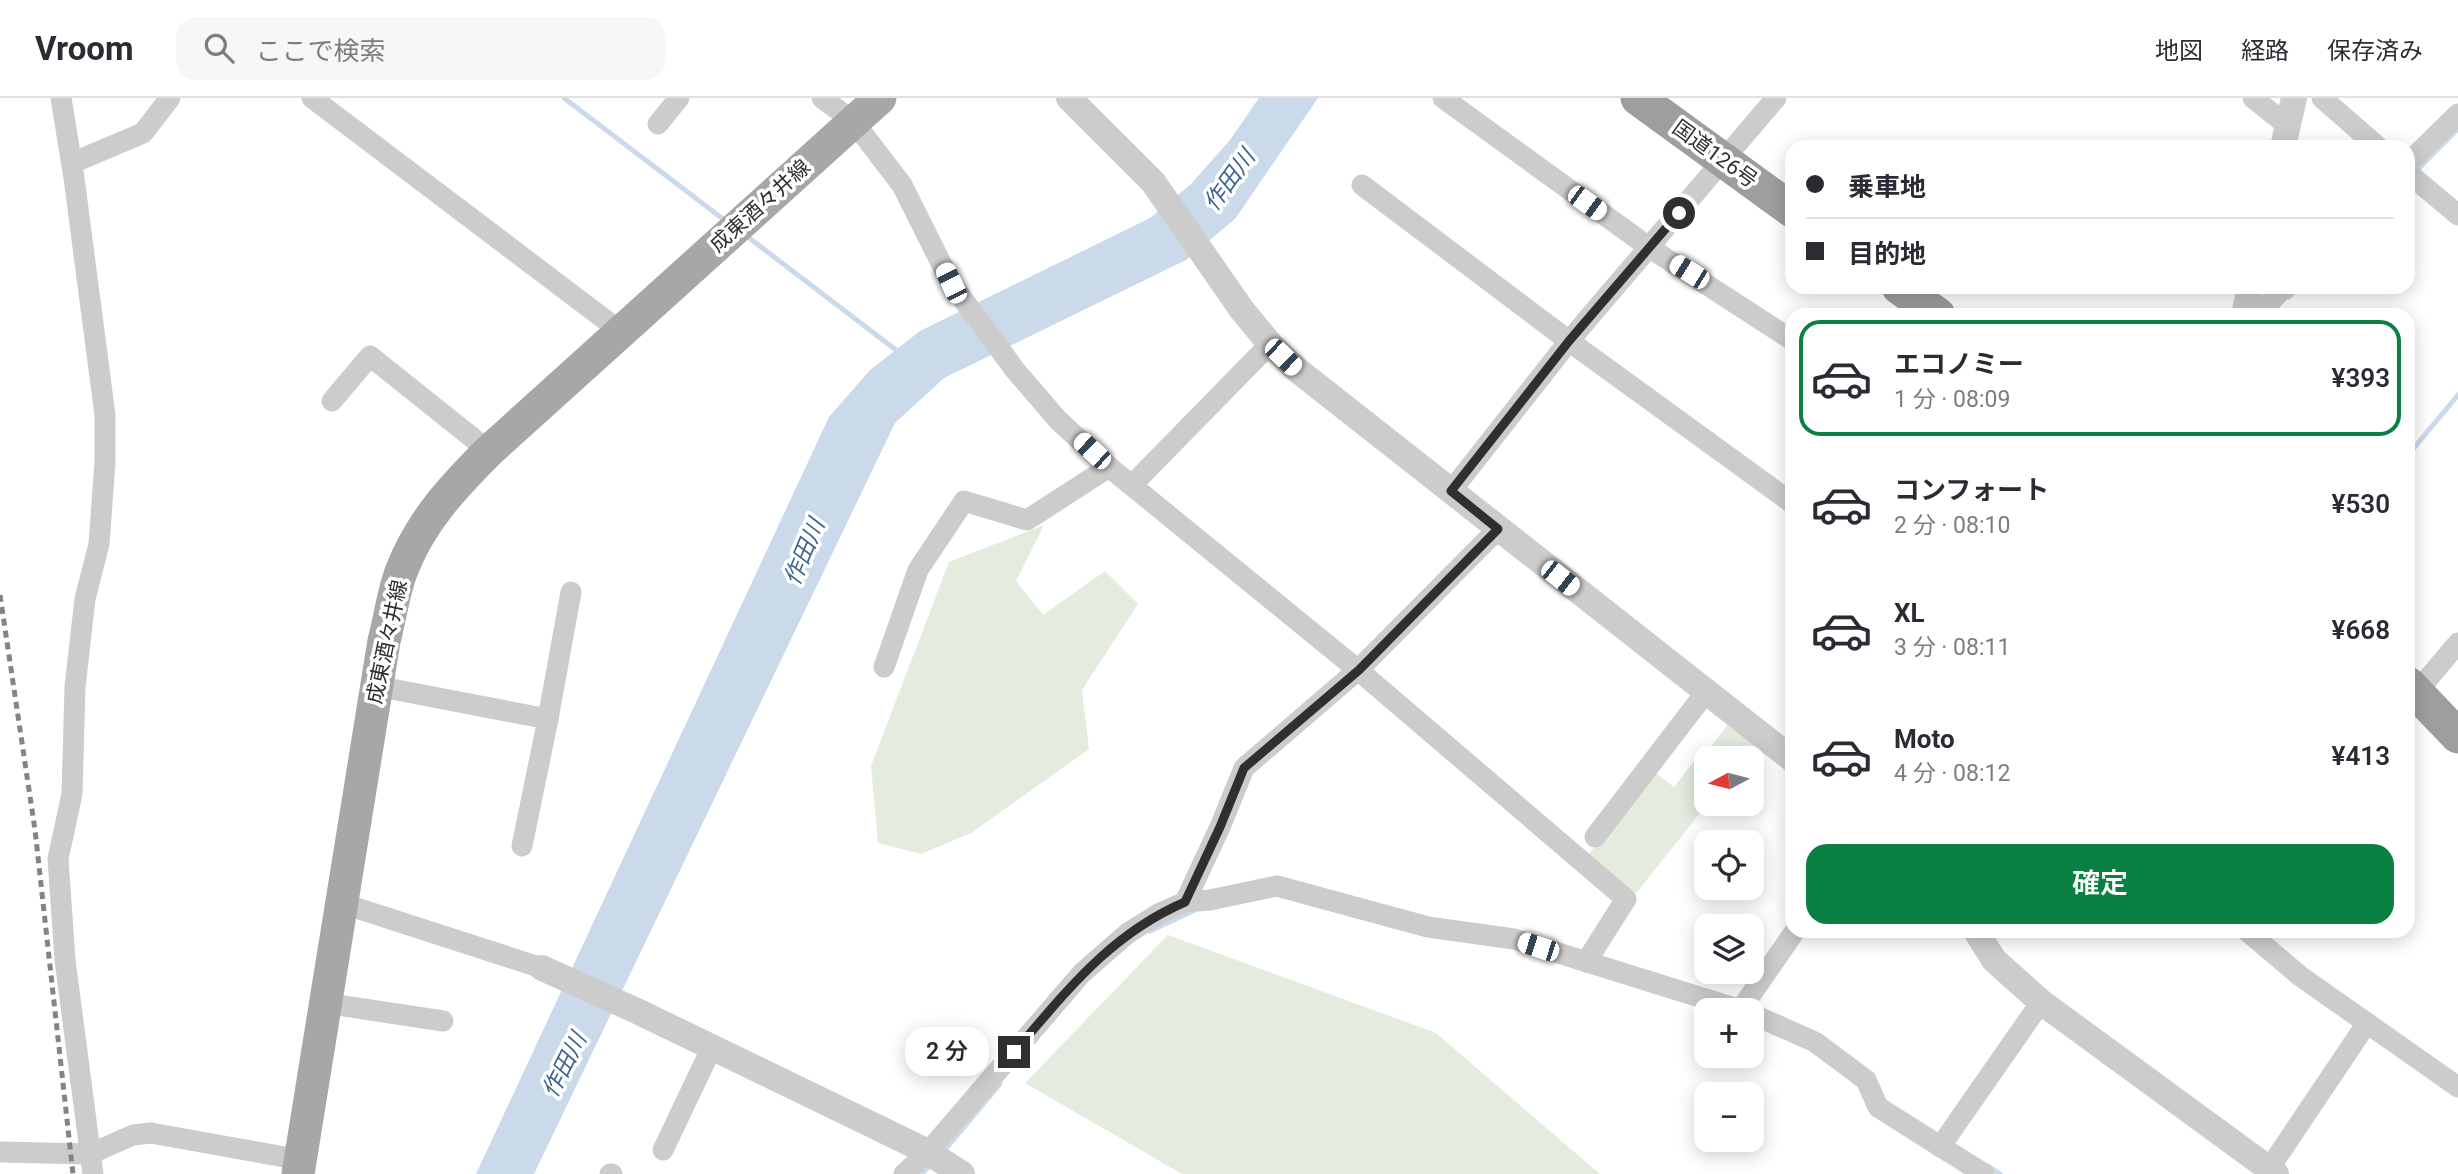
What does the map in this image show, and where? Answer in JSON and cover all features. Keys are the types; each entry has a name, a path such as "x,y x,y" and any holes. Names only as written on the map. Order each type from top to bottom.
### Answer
{"highway":[{"name":"国道126号","path":"1638,98 1785,205"},
{"path":"1909,294 1928,308"},
{"path":"2415,697 2458,736"}],"main road":[{"name":"成東酒々井線","path":"300,1167 324,1003 384,640 401,573 421,530 445,494 489,451 880,98"}],"street":[{"path":"61,98 105,415 105,462 99,544 85,599 75,687 72,794 58,859 65,960 92,1164"},
{"path":"72,163 143,133 170,98"},
{"path":"312,98 620,331"},
{"path":"658,124 679,98"},
{"path":"822,98 853,121 902,185 951,283 1015,370 1058,420 1109,467 1359,670 1626,899 1586,962"},
{"path":"1069,98 1153,182 1213,270 1270,344 1296,369 1785,754"},
{"path":"1443,98 1650,248 1785,335"},
{"path":"2253,98 2285,136"},
{"path":"2285,136 2294,98"},
{"path":"2322,98 2370,140"},
{"path":"1451,491 1569,341 1650,248 1770,100"},
{"path":"2415,156 2458,114"},
{"path":"2415,179 2458,215"},
{"path":"1362,185 1569,341 1785,498"},
{"path":"2264,308 2278,294"},
{"path":"1132,485 1270,344"},
{"path":"332,401 370,356 489,451"},
{"path":"884,667 918,570 964,501 1027,520 1109,467"},
{"path":"1185,902 1244,768 1359,670 1498,529"},
{"path":"522,846 571,592"},
{"path":"2415,689 2458,643"},
{"path":"376,687 548,719"},
{"path":"1595,837 1706,692"},
{"path":"904,1174 942,1160 1082,973 1128,933 1160,913 1185,902 1210,900 1277,886 1428,927 1514,939 1702,998"},
{"path":"341,903 542,968 712,1047 942,1160"},
{"path":"1749,998 1790,938"},
{"path":"1982,938 1994,960 2042,1002 2273,1171 2367,1023"},
{"path":"2254,938 2300,976 2458,1087"},
{"path":"1944,1141 2042,1002"},
{"path":"324,1003 443,1021"},
{"path":"1764,1019 1815,1042 1866,1080 1878,1107 1944,1141 1984,1174"},
{"path":"663,1150 712,1047"},
{"path":"0,1152 92,1164 133,1135 151,1133 300,1167"}],"shaded area":[{"path":"1044,525 1016,581 1043,615 1105,571 1138,604 1082,690 1089,749 971,833 921,854 878,843 871,766 949,562"},
{"path":"1729,723 1756,744 1754,746 1711,746"},
{"path":"1694,761 1694,816 1698,816 1633,897 1586,858 1653,771 1674,787"},
{"path":"1168,935 1436,1033 1600,1174 1182,1174 1025,1083"}],"water":[{"name":"作田川","path":"1259,98 1318,98 1235,219 1186,260 944,378 895,423 534,1174 476,1174 829,417 870,370 920,331 1150,218 1190,185 1230,140"}],"waterway":[{"path":"564,98 727,222"},
{"path":"2416,171 2458,129"},
{"path":"744,234 900,353"},
{"path":"2289,297 2292,294"},
{"path":"2415,447 2458,395"},
{"path":"1150,931 1195,910"},
{"path":"944,1151 1000,1084"},
{"path":"922,1174 932,1163"},
{"path":"1988,1166 2000,1174"}],"railway":[{"path":"0,595 35,830 73,1174"}],"route":[{"path":"1014,1052 1082,973 1128,933 1160,913 1185,902 1244,768 1359,670 1498,529 1451,491 1569,341 1679,213"}]}
